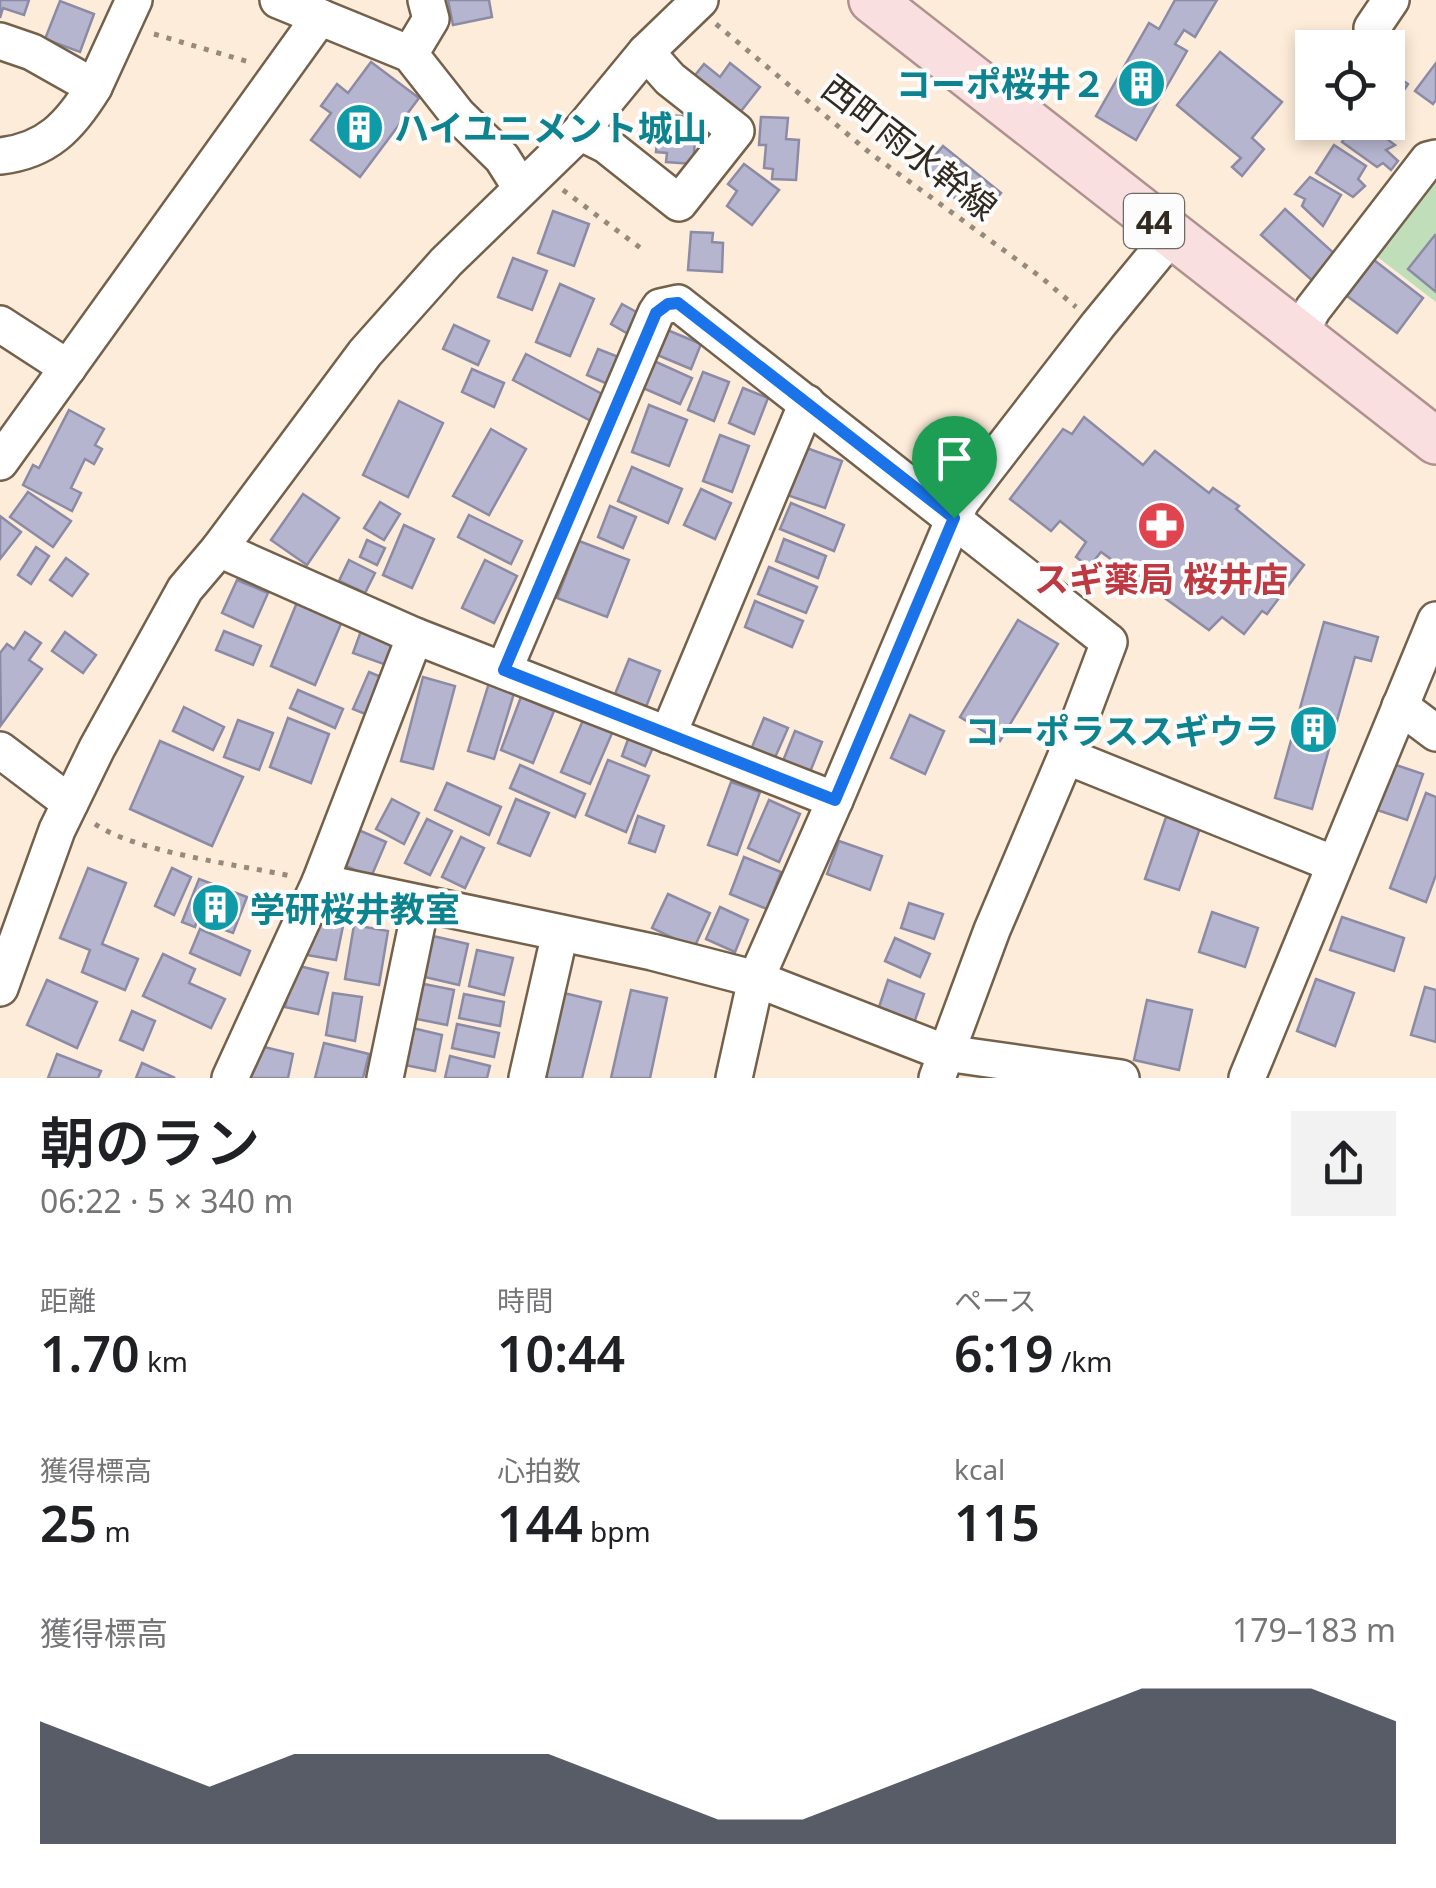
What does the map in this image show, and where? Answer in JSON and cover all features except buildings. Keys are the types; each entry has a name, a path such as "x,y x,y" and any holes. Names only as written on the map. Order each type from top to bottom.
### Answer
{"main road":[{"name":"44","path":"872,0 1436,441"}],"street":[{"path":"278,0 410,54 458,115 502,158 521,188"},
{"path":"410,54 432,18 426,0"},
{"path":"0,988 57,830 185,589 365,353 446,262 580,132 646,52 698,2"},
{"path":"0,156 29,153 74,120 128,14"},
{"path":"0,462 320,17"},
{"path":"0,42 32,52 94,87"},
{"path":"580,132 606,146 680,203 736,130 670,79 646,52"},
{"path":"1298,334 1312,309 1428,160 1436,158"},
{"path":"734,1078 756,980 961,502 1172,235"},
{"path":"504,670 660,308 678,303 1109,642 1066,756 992,930 942,1066"},
{"path":"0,324 68,368"},
{"path":"668,735 807,403"},
{"path":"218,549 415,636 835,800"},
{"path":"1246,1078 1436,620"},
{"path":"230,1078 320,882 415,636"},
{"path":"1400,706 1436,733"},
{"path":"0,750 70,802"},
{"path":"1066,756 1334,864"},
{"path":"320,882 652,952 756,980 942,1066 1121,1078"},
{"path":"385,1078 421,905"},
{"path":"527,1078 560,933"}],"path":[{"name":"西町雨水幹線","path":"698,2 870,153 1042,278 1098,325"},
{"path":"128,14 168,36 281,72"},
{"path":"561,188 643,250"},
{"path":"70,802 110,835 320,882"}],"green space":[{"path":"1436,175 1436,302 1375,255"}],"place":[{"name":"コーポ桜井２","path":"1141,83"},
{"name":"ハイユニメント城山","path":"359,127"},
{"name":"スギ薬局 桜井店","path":"1161,526"},
{"name":"コーポラススギウラ","path":"1314,730"},
{"name":"学研桜井教室","path":"215,908"}],"route":[{"path":"678,303 954,518 835,800 504,670 656,313 668,304 678,303"}]}
